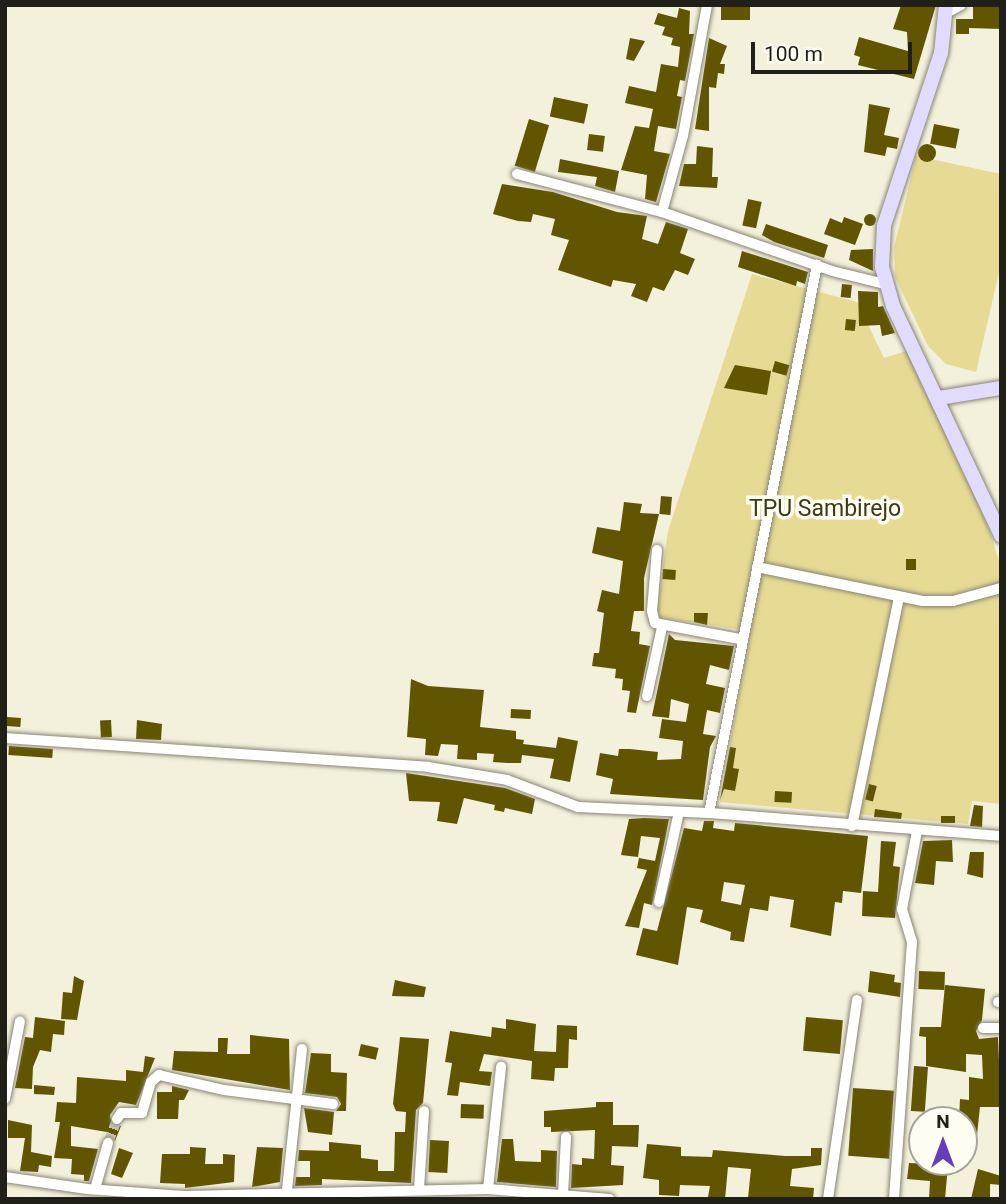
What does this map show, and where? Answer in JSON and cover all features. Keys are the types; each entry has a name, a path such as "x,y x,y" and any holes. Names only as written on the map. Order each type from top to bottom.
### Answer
{"main road":[{"path":"946,9 940,52 884,225 885,284 1001,536"},
{"path":"939,398 1001,388"}],"street":[{"path":"662,212 683,136 707,5"},
{"path":"946,9 961,5"},
{"path":"517,174 662,212 817,265 885,284"},
{"path":"709,813 740,639 817,265"},
{"path":"647,696 662,627 652,611 657,550"},
{"path":"757,566 899,597 953,601 1001,588"},
{"path":"852,826 899,597"},
{"path":"662,627 740,639"},
{"path":"5,738 428,767 507,780 578,807 709,813 1001,836"},
{"path":"659,902 679,812"},
{"path":"894,1199 912,942 902,909 917,831"},
{"path":"828,1199 857,1000"},
{"path":"5,1099 20,1021"},
{"path":"983,1028 1001,1028"},
{"path":"287,1197 302,1049"},
{"path":"488,1189 501,1067"},
{"path":"117,1119 121,1113 142,1113 151,1082 159,1075 295,1100 332,1104"},
{"path":"419,1189 424,1111"},
{"path":"563,1195 566,1137"},
{"path":"89,1192 108,1143"},
{"path":"5,1177 89,1192 163,1196 363,1197 406,1195 419,1189 488,1189 610,1199"}],"green space":[{"path":"916,156 1001,174 1001,264 976,372 946,364 928,346 895,277 894,248"},
{"name":"TPU Sambirejo","path":"752,274 857,302 884,358 907,351 988,525 1001,568 1001,804 972,801 968,824 720,802 750,631 656,617 668,531"}],"building":[{"path":"721,5 750,5 750,20 721,20"},
{"path":"901,5 936,5 914,79 858,65 860,57 854,55 859,37 908,51 907,32 893,29"},
{"path":"973,5 1001,5 1001,29 969,28 969,34 956,34 956,19 973,19"},
{"path":"679,8 690,11 689,34 694,34 685,81 680,80 677,96 682,97 676,129 658,126 654,151 670,154 656,202 645,199 647,175 621,170 635,126 649,128 653,109 625,103 629,86 656,92 661,64 678,67 680,47 671,45 673,38 662,35 665,27 654,24 658,13 677,18"},
{"path":"630,38 645,41 634,61 626,59"},
{"path":"709,38 727,46 720,64 725,64 724,74 718,73 716,88 709,87 709,131 695,129"},
{"path":"554,97 588,104 584,124 550,117"},
{"path":"869,104 890,108 884,135 899,138 897,149 887,147 885,156 864,152"},
{"path":"529,119 549,125 535,172 515,166"},
{"path":"934,124 960,129 956,149 930,144"},
{"path":"589,134 605,136 603,152 587,150"},
{"path":"927,144 933,147 936,153 933,159 927,162 921,159 918,153 921,147"},
{"path":"697,146 713,148 712,177 718,177 717,188 679,186 684,164 696,164"},
{"path":"560,159 619,171 615,192 595,186 597,177 558,172"},
{"path":"502,184 553,192 617,212 647,216 642,239 658,244 666,222 688,229 680,253 695,259 688,275 675,270 664,291 653,287 647,302 631,296 636,284 613,280 611,287 558,270 569,240 551,235 555,219 533,214 531,222 518,221 493,214"},
{"path":"748,199 762,202 756,228 742,225"},
{"path":"865,215 875,215 875,225 865,225"},
{"path":"844,217 863,224 855,245 824,234 830,218 842,223"},
{"path":"766,224 828,245 824,258 774,242 762,235"},
{"path":"873,249 873,271 849,260 851,250"},
{"path":"742,251 808,272 805,284 797,281 796,286 738,267"},
{"path":"842,284 852,285 851,298 841,297"},
{"path":"858,291 878,292 878,307 883,306 895,333 882,336 880,325 859,326"},
{"path":"846,319 856,320 855,331 845,330"},
{"path":"775,361 789,365 786,376 772,372"},
{"path":"735,365 771,371 767,395 724,388"},
{"path":"661,496 672,497 670,515 659,514"},
{"path":"624,502 642,504 640,513 659,514 644,578 644,611 634,611 631,631 640,632 639,644 650,646 636,713 627,712 630,691 622,690 623,679 615,678 616,669 592,666 594,653 599,653 604,613 597,611 602,590 619,594 623,561 592,553 597,527 620,531"},
{"path":"906,559 916,559 916,570 906,570"},
{"path":"663,569 676,570 675,580 662,579"},
{"path":"694,613 708,613 707,625 694,622"},
{"path":"669,634 675,640 734,646 729,670 710,665 706,684 725,688 720,713 707,710 703,734 716,736 710,747 703,800 610,794 613,779 596,775 600,753 618,756 619,749 630,749 658,752 657,760 681,759 683,741 659,738 662,719 686,722 689,704 671,699 669,718 652,716"},
{"path":"411,679 428,686 484,690 480,727 516,731 516,739 524,740 523,744 556,748 558,737 578,741 570,782 550,778 554,759 522,755 521,763 493,762 494,754 477,753 477,760 457,759 458,745 441,744 438,756 425,755 426,739 407,737"},
{"path":"511,709 531,710 531,719 511,718"},
{"path":"7,717 21,718 20,727 6,726"},
{"path":"111,720 112,737 101,738 100,721"},
{"path":"137,720 162,724 161,740 136,739"},
{"path":"9,746 53,749 52,758 8,755"},
{"path":"730,747 736,748 733,768 739,769 735,791 724,789 720,800"},
{"path":"406,773 505,788 535,799 532,814 505,808 504,812 494,810 495,805 464,798 457,824 437,821 440,802 409,801"},
{"path":"869,784 877,786 873,801 865,800"},
{"path":"775,791 792,792 791,803 774,802"},
{"path":"974,805 983,806 982,827 970,826"},
{"path":"875,809 902,813 901,819 874,817"},
{"path":"941,816 955,816 955,823 941,823"},
{"path":"629,819 669,819 652,905 644,903 639,928 625,926 647,870 637,868 639,858 655,861 660,838 641,836 638,857 621,855"},
{"path":"704,821 714,821 713,828 734,831 735,823 868,836 861,893 843,891 842,903 835,902 831,936 790,927 794,900 770,896 768,911 750,908 744,942 730,940 731,932 700,922 703,910 687,907 678,965 636,955 643,928 657,931 684,828 702,831","holes":["724,882 745,885 741,905 721,901"]},
{"path":"952,840 953,862 936,861 934,885 915,883 923,841"},
{"path":"881,841 896,842 893,866 900,867 895,918 862,916 863,891 878,892"},
{"path":"970,852 984,852 983,878 967,874"},
{"path":"870,971 895,975 894,982 901,983 900,997 868,992"},
{"path":"919,971 945,972 944,990 918,989"},
{"path":"74,976 84,981 77,1020 61,1019 63,992 72,993"},
{"path":"395,980 426,987 424,997 392,996"},
{"path":"945,985 985,989 982,1020 976,1031 979,1039 998,1037 1001,1107 980,1107 978,1126 978,1106 960,1106 960,1099 969,1100 969,1077 983,1079 982,1055 966,1054 966,1072 926,1066 926,1037 919,1036 920,1027 941,1027"},
{"path":"35,1017 65,1021 64,1035 53,1034 51,1052 40,1050 33,1067 32,1089 15,1088 25,1037 33,1038"},
{"path":"806,1017 843,1020 840,1054 803,1051"},
{"path":"506,1019 536,1024 534,1051 556,1052 557,1025 577,1026 577,1040 569,1039 568,1068 555,1068 554,1081 531,1079 532,1061 484,1054 479,1071 492,1072 490,1086 460,1082 458,1096 447,1095 452,1063 445,1062 450,1031 491,1037 492,1027 506,1029"},
{"path":"250,1035 289,1039 290,1090 172,1070 174,1051 218,1052 218,1038 228,1038 227,1054 250,1054"},
{"path":"400,1037 429,1039 423,1103 416,1110 411,1183 322,1179 322,1185 295,1186 296,1177 310,1177 310,1161 298,1161 299,1150 329,1151 329,1142 361,1145 361,1158 378,1160 378,1171 394,1171 395,1132 405,1132 406,1112 396,1111 393,1104"},
{"path":"361,1044 379,1048 376,1060 358,1056"},
{"path":"311,1053 331,1054 331,1072 347,1073 346,1111 336,1111 341,1104 337,1097 305,1093"},
{"path":"145,1056 155,1058 136,1105 119,1102 110,1115 112,1125 121,1126 115,1141 107,1132 71,1126 71,1146 98,1149 89,1181 84,1181 84,1175 71,1174 72,1159 54,1158 60,1122 55,1122 57,1102 76,1103 77,1077 126,1081 126,1070 143,1072"},
{"path":"914,1066 928,1067 925,1106 911,1106"},
{"path":"34,1085 55,1087 54,1095 34,1094"},
{"path":"172,1086 189,1090 184,1100 179,1100 178,1119 157,1119 157,1092 172,1092"},
{"path":"853,1088 894,1091 889,1159 848,1156"},
{"path":"596,1102 613,1102 613,1125 639,1125 638,1147 612,1146 611,1165 624,1166 623,1185 571,1188 572,1164 582,1165 582,1158 594,1159 595,1130 551,1132 551,1127 544,1127 544,1111 596,1107"},
{"path":"461,1104 484,1105 483,1119 461,1118"},
{"path":"304,1108 334,1112 332,1135 308,1132"},
{"path":"8,1120 32,1125 31,1152 52,1156 51,1167 39,1165 38,1172 20,1171 25,1138 8,1138"},
{"path":"502,1139 513,1139 515,1161 541,1162 541,1150 557,1151 556,1187 497,1182"},
{"path":"430,1140 449,1141 447,1173 428,1172"},
{"path":"647,1144 681,1147 681,1156 712,1157 713,1150 811,1156 811,1148 822,1148 821,1165 792,1169 790,1186 814,1188 813,1199 748,1198 751,1169 728,1167 725,1199 708,1197 710,1186 680,1185 679,1196 659,1195 659,1180 643,1178"},
{"path":"190,1147 206,1148 205,1164 223,1164 223,1154 235,1155 234,1182 185,1188 185,1184 160,1183 162,1154 190,1154"},
{"path":"257,1147 283,1148 280,1182 252,1187"},
{"path":"119,1148 133,1153 122,1178 111,1174"},
{"path":"978,1169 1001,1176 1001,1185 990,1184 990,1199 971,1199"},
{"path":"908,1171 908,1176 947,1176 945,1199 929,1199 930,1181 907,1179"}],"tunnel":[{"path":"108,1143 117,1119"}]}
